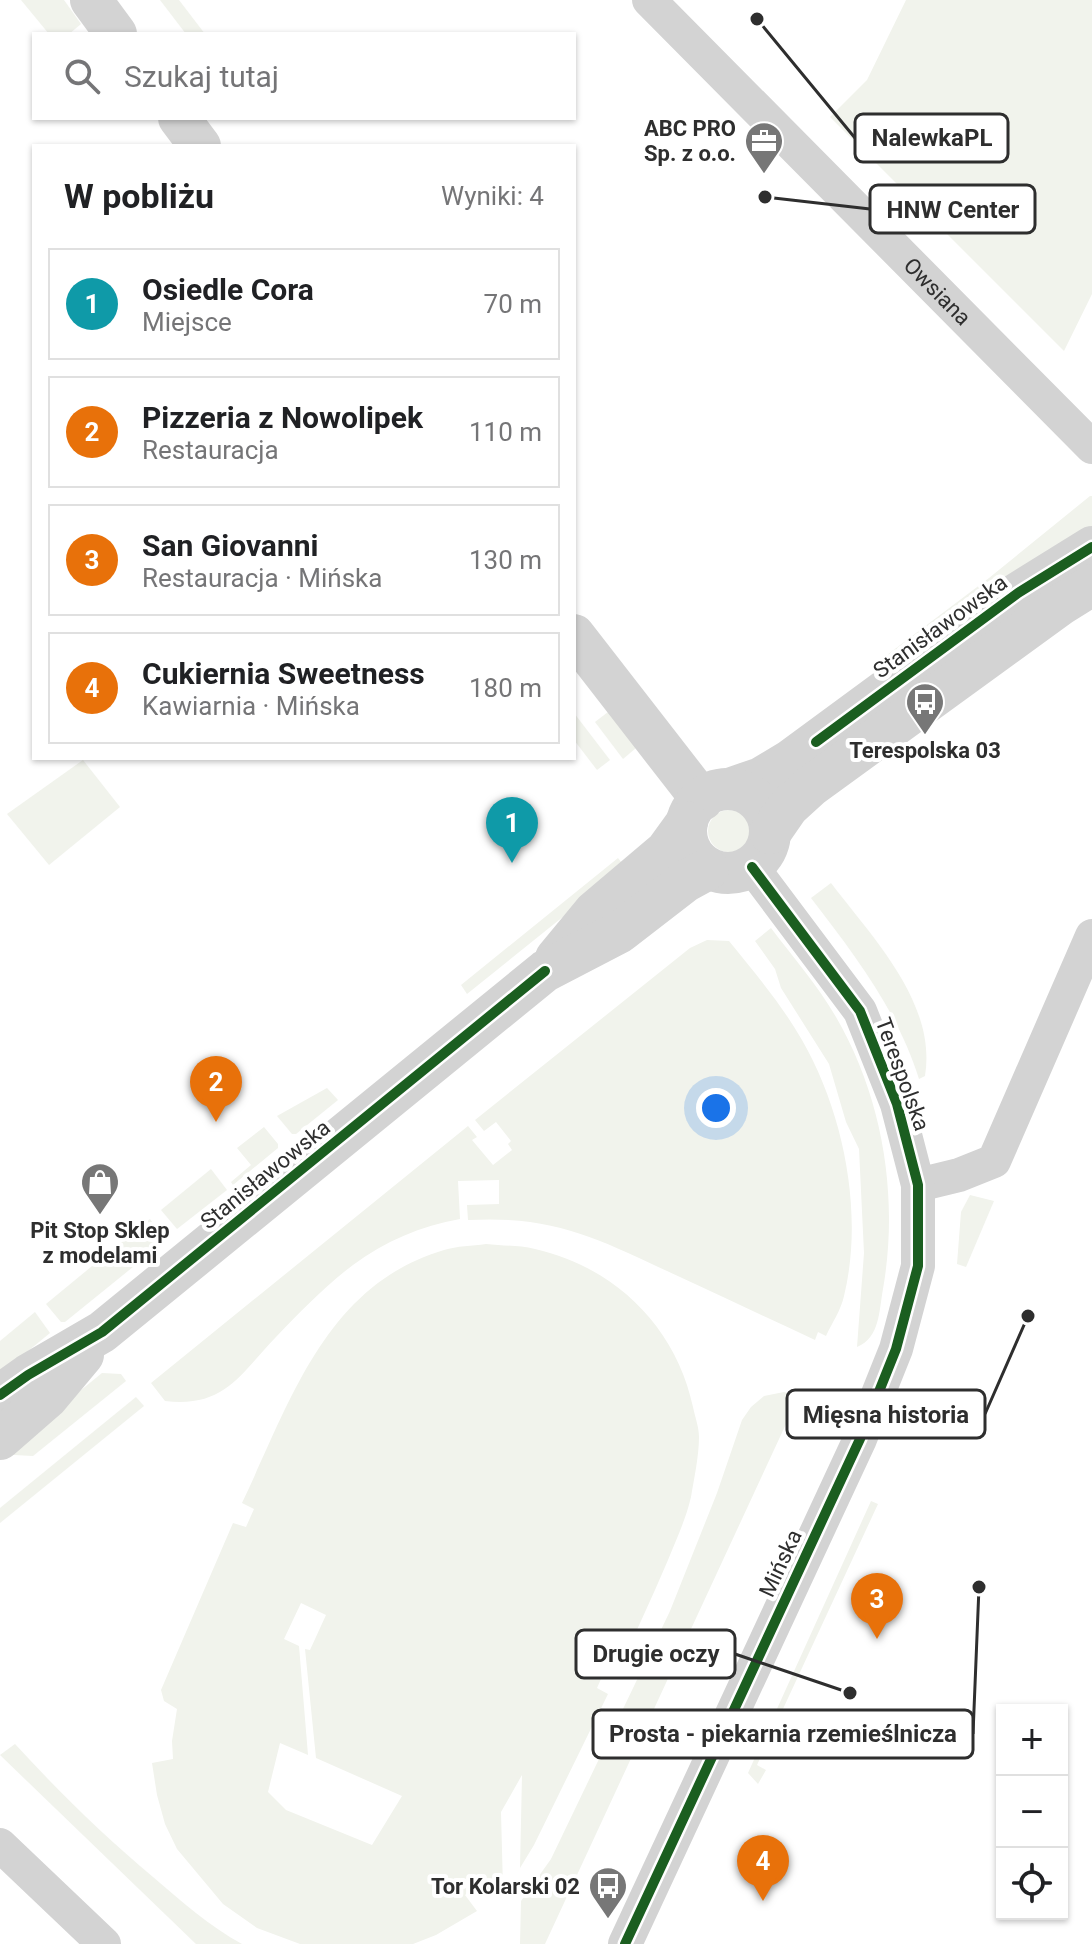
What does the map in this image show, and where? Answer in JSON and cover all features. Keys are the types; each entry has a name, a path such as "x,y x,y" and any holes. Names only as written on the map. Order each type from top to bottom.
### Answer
{"street":[{"path":"91,0 115,32"},
{"name":"Owsiana","path":"649,0 1092,447"},
{"path":"180,120 198,144"},
{"name":"Stanisławowska","path":"0,1395 102,1332 545,971 594,912 666,851 706,804 784,765 1036,580 1092,547"},
{"path":"706,804 690,849 708,869 730,874 761,850 788,807 811,786 1092,585"},
{"path":"576,638 706,804"},
{"path":"706,804 742,791 754,798 769,819 761,850"},
{"name":"Terespolska","path":"761,850 860,1011 897,1104 918,1185"},
{"name":"Stanisławowska","path":"545,971 620,932 686,881 708,869"},
{"path":"918,1185 959,1175 994,1161 1092,936"},
{"name":"Mińska","path":"625,1944 860,1439 896,1349 918,1266 918,1185"},
{"name":"Stanisławowska","path":"0,1439 47,1398 102,1332"},
{"path":"0,1845 104,1944"}],"shaded area":[{"path":"21,0 64,0 81,24 71,32 47,32"},
{"path":"160,0 179,0 203,32 184,32"},
{"path":"906,0 1092,0 1092,294 1064,351 830,117 867,80"},
{"path":"1090,496 1092,531 881,670 875,664 989,578"},
{"path":"608,712 636,748 623,759 595,722"},
{"path":"576,716 610,760 597,770 576,743"},
{"path":"83,760 120,807 49,865 7,814"},
{"path":"729,810 744,816 750,831 744,846 729,852 714,846 708,831 714,816"},
{"path":"618,858 625,867 467,994 461,985"},
{"path":"831,883 882,949 911,997 921,1023 926,1049 925,1076 919,1079 887,1007 859,962 811,898"},
{"path":"771,928 836,1017 852,1048 876,1114 888,1184 888,1254 874,1330 865,1343 857,1347 864,1253 859,1149 846,1122 829,1064 781,988 775,969 755,941"},
{"path":"707,940 729,941 786,1014 817,1069 839,1131 851,1198 850,1264 839,1311 826,1336 818,1332 815,1340 627,1252 578,1233 528,1222 468,1220 467,1205 499,1204 499,1180 458,1181 460,1219 404,1236 353,1265 304,1309 230,1386 203,1399 165,1401 151,1383 468,1126 477,1137 472,1140 493,1165 512,1150 508,1144 511,1141 496,1122 484,1131 475,1120 690,948"},
{"path":"327,1088 338,1100 292,1134 277,1116"},
{"path":"264,1127 278,1148 233,1185 231,1182 251,1165 237,1148"},
{"path":"211,1169 227,1190 177,1229 161,1210"},
{"path":"970,1195 994,1201 966,1267 957,1264 961,1212"},
{"path":"150,1219 165,1241 65,1322 61,1322 46,1304 131,1234 136,1239 145,1231 142,1225"},
{"path":"486,1244 535,1249 591,1270 638,1305 657,1327 685,1378 698,1430 699,1444 689,1505 668,1560 615,1677 604,1672 597,1688 608,1694 520,1868 522,1775 501,1812 503,1888 493,1897 479,1883 465,1895 477,1911 436,1935 413,1944 300,1944 257,1928 223,1904 177,1849 165,1824 152,1763 173,1759 172,1741 177,1709 164,1701 161,1690 233,1523 246,1527 254,1509 242,1503 277,1426 316,1352 340,1319 369,1290 403,1267 444,1250","holes":["301,1603 326,1615 310,1650 305,1649 316,1758 402,1796 372,1845 286,1810 268,1792 280,1743 308,1755 299,1646 284,1639"]},
{"path":"35,1312 50,1333 0,1374 0,1341"},
{"path":"102,1373 121,1374 126,1381 33,1456 14,1455 9,1449"},
{"path":"784,1392 799,1396 545,1944 520,1944 521,1901 551,1859 670,1611 742,1420 764,1396"},
{"path":"136,1397 144,1406 0,1523 0,1508"},
{"path":"871,1501 878,1504 757,1765 766,1770 758,1784 748,1773"},
{"path":"15,1744 82,1813 135,1861 196,1913 242,1944 196,1944 0,1755"}],"cycle path":[{"path":"816,742 1018,593 1092,547"},
{"path":"625,1944 860,1439 896,1349 918,1266 918,1185 897,1104 860,1011 752,867"},
{"path":"0,1395 102,1332 545,971"}],"place":[{"name":"NalewkaPL","path":"757,19"},
{"name":"ABC PRO Sp. z o.o.","path":"764,175"},
{"name":"HNW Center","path":"765,197"},
{"name":"Terespolska 03","path":"925,736"},
{"name":"Osiedle Cora","path":"512,863"},
{"name":"Pizzeria z Nowolipek","path":"216,1122"},
{"name":"Pit Stop Sklep z modelami","path":"100,1216"},
{"name":"Mięsna historia","path":"1028,1316"},
{"name":"Prosta - piekarnia rzemieślnicza","path":"979,1587"},
{"name":"San Giovanni","path":"877,1639"},
{"name":"Drugie oczy","path":"850,1693"},
{"name":"Cukiernia Sweetness","path":"763,1901"},
{"name":"Tor Kolarski 02","path":"608,1920"}]}
